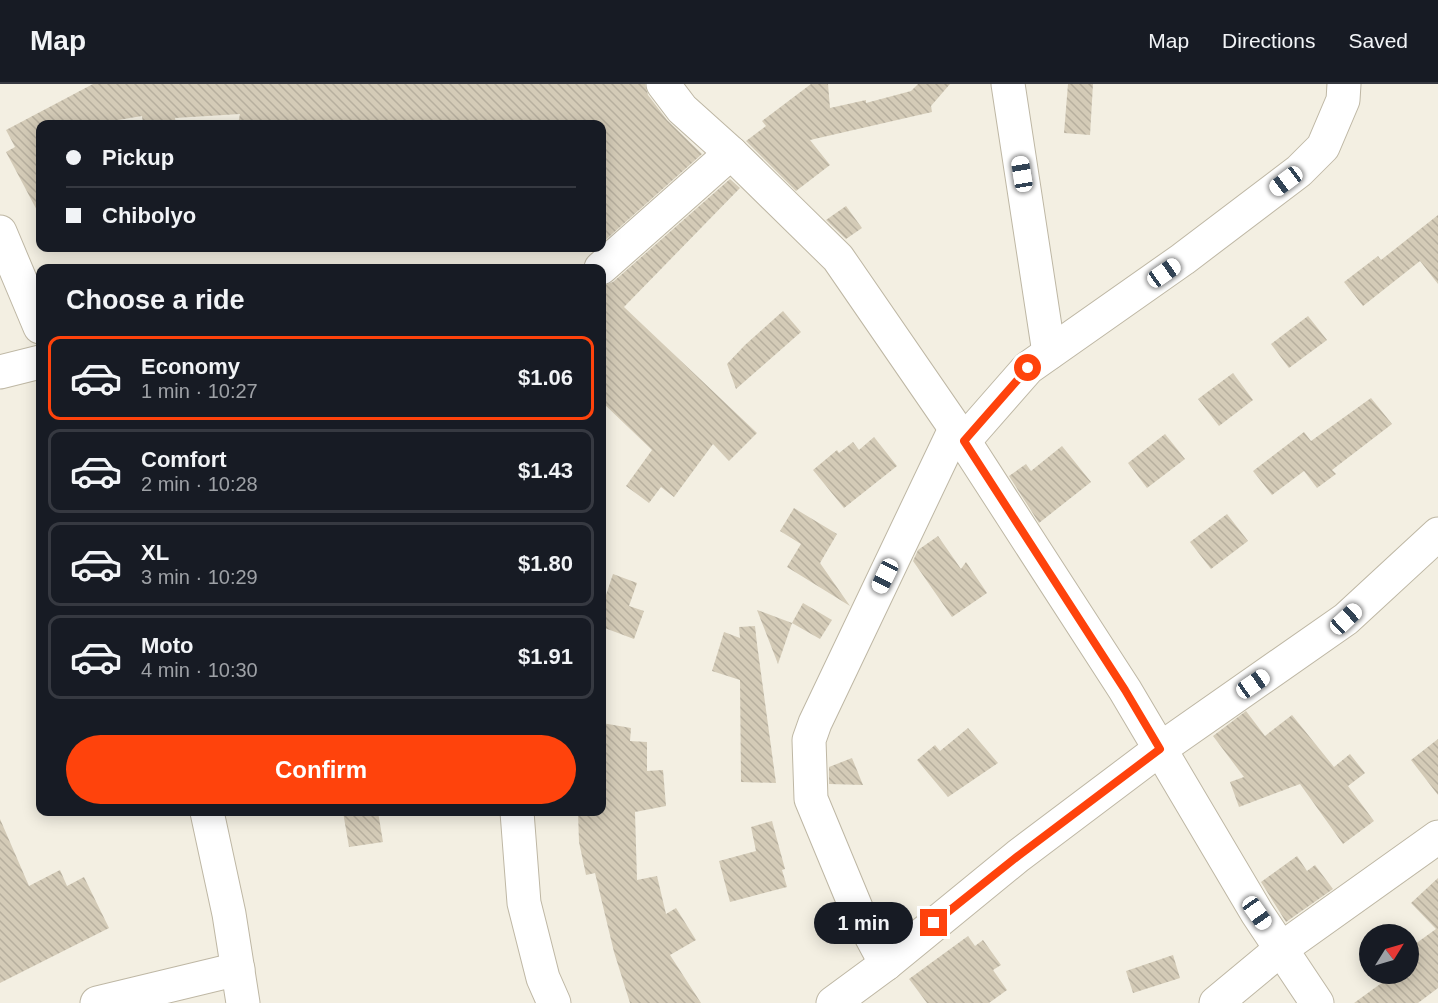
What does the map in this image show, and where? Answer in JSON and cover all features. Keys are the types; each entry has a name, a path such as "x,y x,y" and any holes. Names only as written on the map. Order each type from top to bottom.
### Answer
{"street":[{"path":"663,84 682,109 731,153 838,258 959,435 1125,690 1257,913 1317,1003"},
{"path":"1008,84 1049,353"},
{"path":"886,964 857,910 811,799 809,740 819,712 959,435 1028,368 1183,259 1299,171 1323,147 1343,100 1344,84"},
{"path":"606,264 731,153"},
{"path":"0,232 36,318"},
{"path":"0,372 36,363"},
{"path":"833,1003 886,964 1018,856 1160,749 1346,619 1438,534"},
{"path":"208,816 243,1003"},
{"path":"517,816 524,903 543,978 554,1003"},
{"path":"1216,1003 1281,949 1438,837"},
{"path":"97,1003 238,969"}],"building":[{"path":"93,84 645,84 648,95 667,120 702,154 606,239 606,120 239,120 240,114 175,118 175,120 142,120 142,116 118,120 36,120 36,208 6,152 15,147 6,130"},
{"path":"811,84 828,84 830,108 866,100 866,103 911,91 918,84 950,84 931,106 932,112 810,140 830,165 796,191 746,141 766,126 762,121"},
{"path":"1068,84 1093,84 1090,135 1064,133"},
{"path":"730,179 740,188 624,307 757,433 729,461 713,444 674,497 661,487 649,503 626,486 652,450 606,406 606,285 613,282"},
{"path":"846,206 862,228 846,239 826,220"},
{"path":"1438,215 1438,284 1420,261 1363,306 1344,282 1378,256 1381,260"},
{"path":"783,311 801,332 736,389 727,364"},
{"path":"1308,316 1327,340 1289,368 1271,344"},
{"path":"1233,373 1253,400 1219,426 1198,399"},
{"path":"1371,398 1392,424 1332,470 1336,474 1317,488 1304,471 1272,495 1253,471 1304,432 1311,441"},
{"path":"1165,434 1185,459 1147,488 1128,463"},
{"path":"874,437 897,466 844,508 813,470 837,450 839,453 853,442 859,450"},
{"path":"1062,446 1091,482 1039,523 1009,476 1026,464 1031,471"},
{"path":"794,508 837,534 820,563 850,606 787,567 801,544 780,531"},
{"path":"1227,514 1248,541 1211,569 1190,542"},
{"path":"938,536 961,569 966,562 987,593 952,617 913,561 918,550"},
{"path":"613,574 637,583 629,606 644,611 634,639 606,628 606,595"},
{"path":"803,603 832,620 820,639 792,623"},
{"path":"757,610 792,623 778,664"},
{"path":"755,626 776,783 741,782 740,680 712,671 724,632 740,638 739,627"},
{"path":"1246,711 1265,736 1292,715 1334,767 1350,754 1365,773 1348,786 1374,821 1343,844 1300,784 1239,807 1230,782 1244,777 1213,736"},
{"path":"606,724 631,728 630,741 647,742 647,771 663,770 666,806 635,812 637,880 657,876 666,914 676,908 696,940 670,955 701,1003 630,1003 614,952 595,873 586,875 579,842 578,816 606,816"},
{"path":"968,728 998,763 948,797 917,760 935,745 940,751"},
{"path":"1438,739 1438,795 1411,760"},
{"path":"852,758 863,785 829,784 829,767"},
{"path":"344,816 379,816 383,842 349,847"},
{"path":"0,819 29,886 60,870 67,886 84,877 109,928 0,983"},
{"path":"772,821 785,869 782,870 787,887 730,902 719,861 756,851 751,827"},
{"path":"1297,856 1307,871 1315,865 1333,889 1286,922 1261,882"},
{"path":"1438,878 1438,988 1418,1003 1354,1003 1380,984 1419,984 1419,941 1436,929 1411,903"},
{"path":"968,936 975,946 983,940 1001,965 993,970 1007,990 989,1003 927,1003 909,979"},
{"path":"1173,955 1180,978 1133,993 1126,971"}],"route":[{"path":"934,923 1018,856 1160,749 1125,690 964,441 1028,368"}]}
